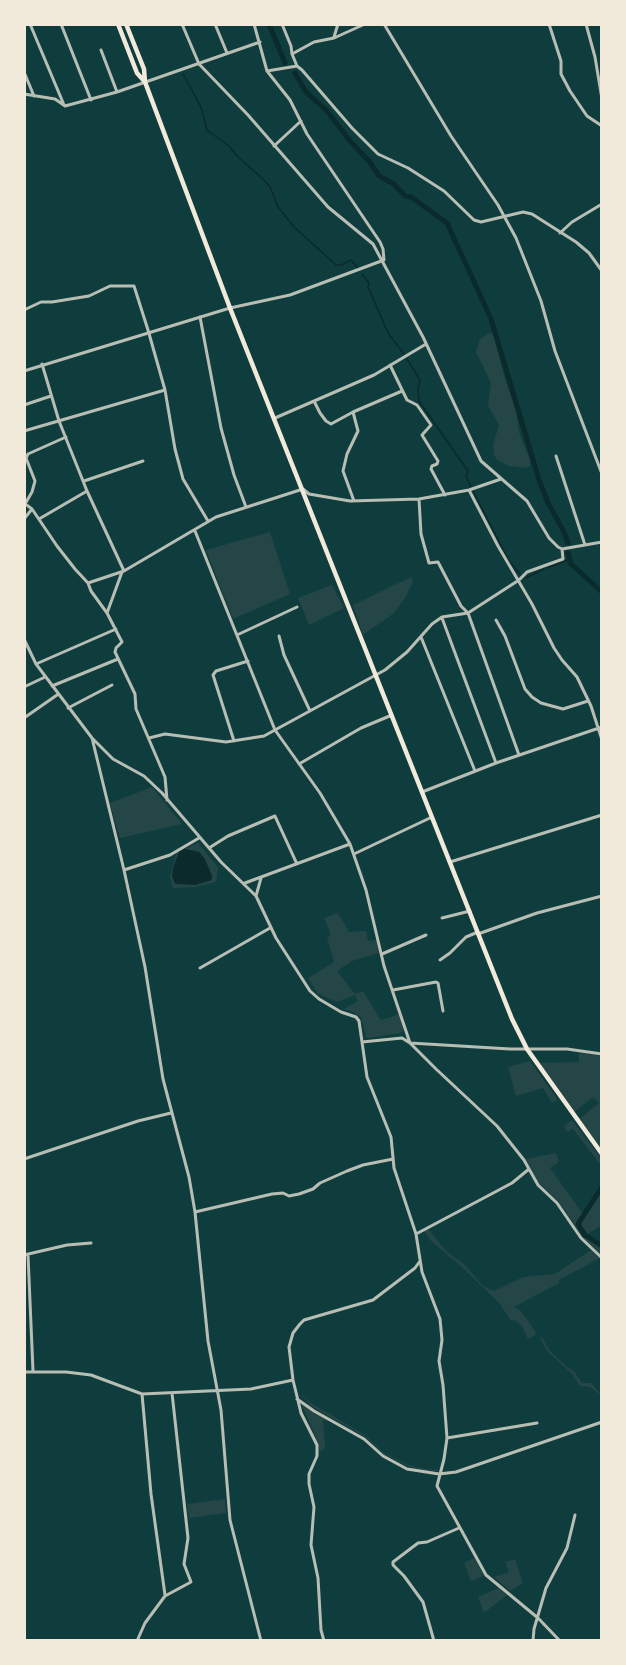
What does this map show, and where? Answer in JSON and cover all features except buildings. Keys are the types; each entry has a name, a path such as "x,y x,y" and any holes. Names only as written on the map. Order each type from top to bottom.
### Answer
{"main road":[{"path":"118,24 137,72 145,82"},
{"path":"126,24 144,69 145,82 230,308 512,1019 527,1049 602,1154"}],"street":[{"path":"30,24 65,106"},
{"path":"61,24 91,100"},
{"path":"149,738 165,734 226,742 264,736 376,676 407,652 432,624 442,618 468,613 519,580 527,572 563,559 562,549 549,538 527,501 481,461 426,344 374,244 328,207 248,115 199,64 182,24"},
{"path":"215,24 227,53"},
{"path":"254,24 267,71 290,100 319,152 380,242 384,261"},
{"path":"282,24 297,66 352,128 378,153 408,168 444,191 474,220 481,222 523,212 532,214 576,242 589,253 602,271"},
{"path":"334,38 338,24"},
{"path":"292,54 314,42 334,38 365,24"},
{"path":"384,24 516,238 541,301 555,351 602,474"},
{"path":"549,24 561,61 561,74 586,116 602,126"},
{"path":"586,24 595,57 602,99"},
{"path":"24,94 55,99 65,106 117,92 260,42"},
{"path":"101,50 117,92"},
{"path":"267,71 297,66"},
{"path":"24,72 34,96"},
{"path":"274,146 301,121"},
{"path":"560,233 572,222 602,204"},
{"path":"24,371 230,308 290,295 384,261"},
{"path":"24,310 41,302 89,296 110,286 134,286 165,390 183,479 208,521"},
{"path":"200,317 207,365 223,436 246,507"},
{"path":"275,418 374,375 426,344"},
{"path":"42,364 59,421 123,572 107,613"},
{"path":"390,365 406,400 417,405 431,425 422,435 438,461 431,469 445,495"},
{"path":"24,432 165,390"},
{"path":"315,401 320,413 329,424 402,392"},
{"path":"24,405 51,396"},
{"path":"353,412 358,431 347,454 343,471 354,501"},
{"path":"66,437 28,454 26,458 35,481 24,504 32,509 75,569 88,583 116,629 122,642 116,648 118,659 135,694 136,709 165,777 167,800"},
{"path":"556,456 585,545"},
{"path":"84,481 143,461"},
{"path":"88,583 123,572 195,531 208,521 303,489 309,494 354,501 419,499 469,490 501,479"},
{"path":"39,519 87,490"},
{"path":"469,490 554,648 577,677 589,701 602,740"},
{"path":"419,499 421,534 429,563 438,562 461,606 468,613 519,755"},
{"path":"24,519 32,509"},
{"path":"195,531 275,730 320,793 350,844 366,890 382,954 410,1043"},
{"path":"562,549 602,542"},
{"path":"237,634 297,607"},
{"path":"442,618 496,763"},
{"path":"496,620 505,636 525,689 532,697 563,708 589,701"},
{"path":"36,664 116,629"},
{"path":"279,636 284,655 310,711"},
{"path":"421,637 475,771"},
{"path":"24,639 36,664 92,738 113,759 144,776 226,868 256,896 270,928 310,991 337,1010 358,1019 361,1025 367,1077 391,1137 398,1184 416,1234 422,1272 440,1320 442,1340 439,1362 447,1438 437,1486 486,1575 556,1634 560,1641"},
{"path":"52,686 118,659"},
{"path":"234,741 213,675 216,671 248,660"},
{"path":"24,687 45,677"},
{"path":"68,708 112,685"},
{"path":"24,718 58,695"},
{"path":"299,764 362,728 392,715"},
{"path":"422,792 496,763 600,729"},
{"path":"92,738 145,967 163,1079 189,1177 195,1212 208,1341 218,1390 230,1520 261,1641"},
{"path":"450,862 602,815"},
{"path":"208,848 228,836 275,816 297,864"},
{"path":"354,854 432,818"},
{"path":"124,870 170,855 199,837"},
{"path":"245,884 350,844"},
{"path":"256,896 261,878"},
{"path":"440,960 466,937 537,913 602,896"},
{"path":"442,918 470,911"},
{"path":"200,968 270,928"},
{"path":"382,954 426,935"},
{"path":"393,990 436,982 443,1011"},
{"path":"362,1042 402,1038 410,1043 497,1126 525,1160 537,1185 556,1203 581,1238 602,1258"},
{"path":"410,1043 567,1049 602,1054"},
{"path":"24,1159 138,1121 171,1113"},
{"path":"195,1212 272,1194 283,1193 289,1196 299,1194 363,1165 393,1159"},
{"path":"416,1234 512,1183 529,1169"},
{"path":"33,1371 26,1255 66,1245 91,1243"},
{"path":"324,1641 321,1630 318,1578 311,1545 314,1507 309,1474 317,1456 317,1445 301,1413 297,1399 289,1347 293,1333 304,1320 373,1300 415,1268 421,1260"},
{"path":"24,1372 66,1372 91,1376 142,1394 251,1389 293,1380"},
{"path":"137,1641 145,1623 165,1596 191,1582 184,1564 188,1538 172,1392"},
{"path":"142,1394 151,1494 165,1596"},
{"path":"297,1399 364,1439 383,1456 407,1469 439,1474 456,1472 602,1422"},
{"path":"447,1438 537,1423"},
{"path":"533,1641 546,1588 567,1548 575,1515"},
{"path":"435,1641 423,1602 393,1562 418,1543 427,1542 459,1527"}],"shaded area":[{"path":"489,333 494,336 516,410 519,432 530,460 530,466 526,468 509,466 497,460 494,455 493,445 499,425 488,406 491,383 476,352 480,339"},
{"path":"270,532 290,594 233,619 206,550"},
{"path":"411,577 413,581 405,598 394,613 363,635 353,605"},
{"path":"332,585 344,608 309,625 298,598"},
{"path":"152,787 182,824 120,838 110,803"},
{"path":"198,843 218,867 216,882 195,887 173,888 170,876 177,851 179,852 172,876 212,876 199,852 185,849"},
{"path":"185,849 199,852 205,859 212,880 195,885 175,884 172,876 173,868 179,852"},
{"path":"338,913 349,932 366,931 368,941 377,940 379,953 352,961 337,971 355,994 363,991 381,1020 400,1014 404,1030 401,1033 366,1037 361,1017 343,1009 358,1001 355,995 337,1002 318,994 308,978 334,962 327,937 331,935 324,918"},
{"path":"579,1053 602,1056 602,1150 579,1119 599,1103 593,1097 574,1112 538,1063 579,1062"},
{"path":"530,1061 558,1100 552,1103 543,1088 516,1096 508,1067"},
{"path":"572,1120 602,1159 602,1167 573,1129 567,1132 564,1126"},
{"path":"556,1153 559,1162 550,1168 583,1214 577,1223 579,1229 602,1248 602,1256 584,1238 559,1202 538,1182 526,1159"},
{"path":"602,1189 602,1225 586,1235 578,1224"},
{"path":"428,1229 447,1252 465,1265 483,1286 494,1291 523,1277 555,1274 591,1250 600,1258 514,1307 521,1311 537,1334 528,1339 521,1325 514,1320 511,1321 500,1304 431,1241 424,1231"},
{"path":"542,1337 549,1350 574,1371 582,1383 591,1383 602,1396 590,1387 580,1386 572,1374 547,1351 540,1338"},
{"path":"299,1392 311,1403 365,1435 384,1453 409,1465 439,1470 423,1470 408,1466 384,1454 364,1436 311,1406"},
{"path":"302,1405 327,1419 323,1421 325,1448 320,1452 316,1438"},
{"path":"225,1499 226,1513 189,1518 187,1504"},
{"path":"474,1558 484,1576 471,1581 464,1563"},
{"path":"515,1559 523,1583 510,1591 494,1577 509,1572 505,1562"},
{"path":"499,1588 507,1595 484,1613 478,1597"}],"waterway":[{"path":"269,24 285,63"},
{"path":"295,73 306,92 327,111 379,176 394,184 405,196 411,197 447,223 491,319 539,480 568,543"},
{"path":"183,74 201,107 207,130 229,146 264,180 270,187 278,207 294,227 336,265 351,260 358,268"},
{"path":"362,274 369,283 368,287 388,333 404,354"},
{"path":"407,359 420,380 419,401 468,471 466,476 471,487"},
{"path":"473,491 509,561 520,574"},
{"path":"568,553 571,564 602,592"},
{"path":"547,568 568,560"},
{"path":"526,578 544,569"},
{"path":"602,1187 578,1224 585,1235 602,1246"}]}
